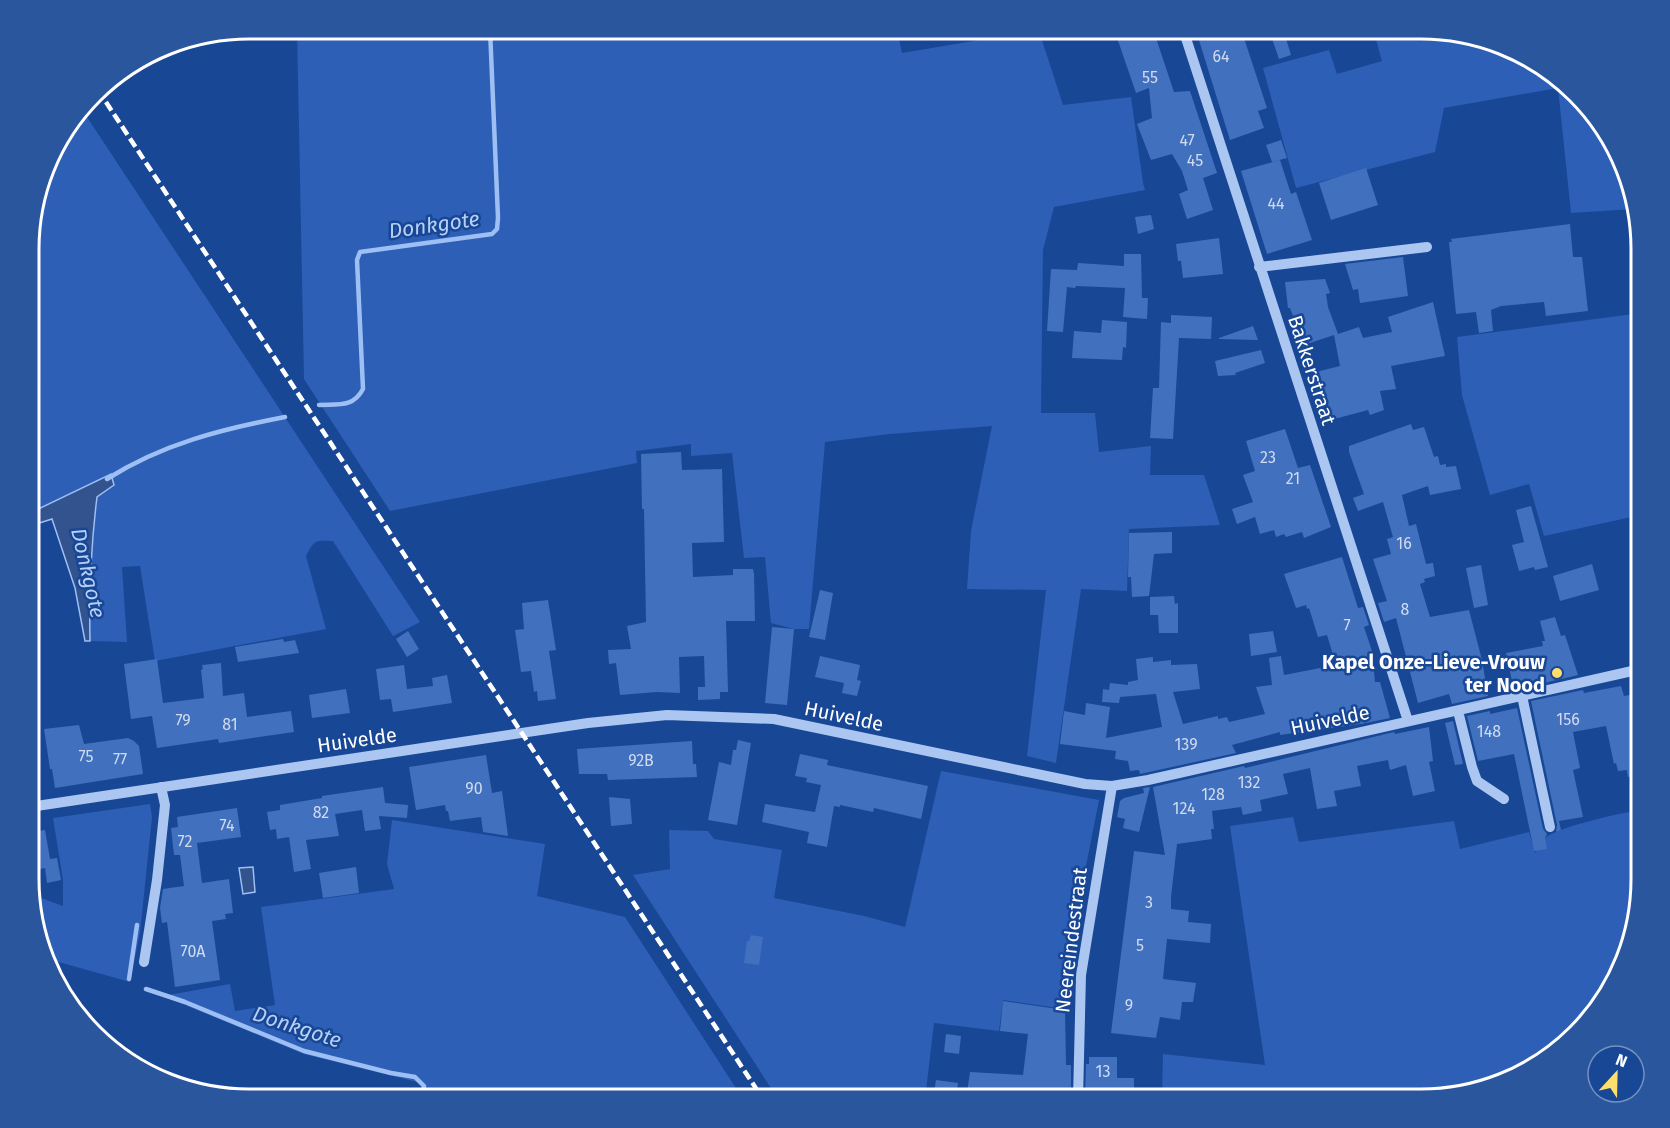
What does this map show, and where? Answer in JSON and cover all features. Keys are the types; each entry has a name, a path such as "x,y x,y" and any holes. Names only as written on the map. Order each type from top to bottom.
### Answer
{"street":[{"name":"Bakkerstraat","path":"1186,39 1408,721"},
{"path":"1259,267 1427,247"},
{"name":"Huivelde","path":"39,806 588,723 667,715 774,719 1085,784 1112,786 1158,778 1631,671"},
{"path":"1522,696 1550,827"},
{"path":"1458,711 1472,767 1478,781 1504,799"},
{"name":"Neereindestraat","path":"1078,1089 1081,975 1112,786"},
{"path":"144,962 160,858 165,805 161,787"}],"shaded area":[{"path":"297,39 899,39 902,53 985,39 1042,39 1063,105 1131,97 1145,190 1054,207 1043,250 1041,413 1095,413 1099,452 1151,446 1150,475 1204,475 1220,525 1129,529 1127,591 1081,589 1056,763 1027,756 1046,590 967,589 971,531 992,426 825,442 809,629 794,629 771,623 765,557 744,558 732,453 691,456 691,444 636,451 637,463 390,511 304,379"},
{"path":"1376,39 1435,39 1462,43 1489,50 1514,61 1556,88 1444,108 1435,152 1296,188 1263,68 1329,50 1337,74 1382,61"},
{"path":"1558,91 1596,132 1620,181 1627,209 1571,213"},
{"path":"86,116 420,622 393,636 333,541 322,541 313,544 306,556 326,629 155,661 140,566 122,567 127,642 90,641 91,568 97,496 114,485 111,474 39,509 39,249 41,222 55,169 67,144"},
{"path":"1631,314 1631,517 1544,536 1529,484 1490,495 1462,395 1457,337"},
{"path":"941,771 1099,800 1073,932 1065,1009 1003,1000 999,1031 934,1023 926,1089 772,1089 633,875 670,869 669,830 708,831 714,839 782,850 774,898 864,916 905,927"},
{"path":"150,804 152,817 140,933 130,982 56,961 50,947 40,898 63,906 63,880 53,818"},
{"path":"1631,812 1631,893 1620,947 1603,984 1588,1007 1538,1054 1489,1078 1448,1087 1421,1089 1162,1089 1163,1054 1265,1065 1230,826 1293,817 1299,842 1454,821 1460,849 1529,832 1535,853 1545,838 1552,834 1606,817"},
{"path":"392,820 545,844 537,896 625,917 737,1089 421,1089 421,1083 304,1054 163,996 230,984 235,1011 275,1005 261,907 394,889 387,864"}],"water":[{"path":"111,474 114,485 97,497 91,569 90,641 85,641 75,588 52,519 39,523 39,509"},
{"path":"253,867 255,892 243,894 239,868"}],"building":[{"path":"1117,39 1156,39 1174,92 1190,91 1217,173 1203,178 1213,210 1187,219 1179,194 1188,190 1182,171 1172,154 1151,160 1137,124 1152,118 1149,88 1136,93"},
{"path":"1199,39 1244,39 1267,108 1258,111 1264,128 1230,140"},
{"path":"1272,39 1286,39 1291,55 1279,59"},
{"path":"1281,140 1287,158 1272,162 1266,145"},
{"path":"1280,160 1291,194 1296,192 1312,240 1267,254 1241,171"},
{"path":"1366,168 1378,205 1331,220 1319,183"},
{"path":"1151,215 1154,229 1138,234 1135,217"},
{"path":"1570,224 1573,257 1582,257 1588,311 1546,316 1544,302 1501,306 1491,310 1493,331 1479,333 1476,312 1456,314 1449,242 1452,242 1451,239"},
{"path":"1219,238 1223,274 1183,278 1176,244"},
{"path":"1124,254 1141,254 1142,298 1148,298 1147,319 1123,317 1125,288 1067,287 1063,332 1047,331 1051,269 1077,270 1078,263 1124,266"},
{"path":"1403,257 1408,296 1360,303 1358,289 1353,290 1345,264"},
{"path":"1325,279 1330,293 1326,294 1328,307 1338,334 1359,327 1363,338 1392,332 1388,317 1433,302 1445,356 1391,366 1396,389 1380,391 1384,410 1370,415 1368,410 1327,421 1318,400 1312,373 1340,366 1334,335 1304,345 1290,308 1288,308 1285,282"},
{"path":"1171,315 1212,317 1211,339 1179,338 1173,439 1150,438 1153,388 1159,388 1161,322 1171,323"},
{"path":"1102,320 1127,322 1126,348 1123,347 1122,360 1072,358 1074,331 1101,333"},
{"path":"1253,326 1258,340 1219,339 1219,338"},
{"path":"1261,350 1265,363 1235,373 1236,375 1218,376 1215,361"},
{"path":"1411,424 1413,430 1424,427 1434,457 1438,456 1440,465 1456,466 1461,489 1430,495 1428,486 1402,495 1409,526 1416,524 1426,564 1433,563 1435,576 1424,579 1425,582 1420,584 1430,617 1469,610 1482,660 1488,696 1452,704 1449,694 1418,703 1396,618 1384,622 1378,603 1387,601 1373,559 1391,554 1387,539 1393,537 1383,502 1358,511 1353,498 1364,494 1349,446"},
{"path":"1285,429 1298,468 1310,465 1331,527 1304,538 1302,532 1286,537 1284,534 1276,537 1274,530 1260,534 1255,517 1237,524 1232,509 1253,502 1243,475 1255,471 1246,441"},
{"path":"681,452 682,470 722,469 724,542 692,543 693,577 733,575 733,569 753,569 755,621 726,621 728,692 720,692 720,699 698,700 698,687 705,687 704,656 679,657 680,693 620,695 616,663 609,664 608,650 631,649 627,626 646,622 641,454"},
{"path":"1531,506 1548,567 1535,570 1534,567 1519,571 1512,545 1524,542 1516,510"},
{"path":"1172,532 1172,553 1154,554 1149,596 1132,597 1131,577 1128,577 1129,533"},
{"path":"1342,557 1358,608 1363,607 1369,625 1364,627 1372,651 1375,682 1380,682 1390,718 1280,735 1280,732 1232,745 1236,753 1140,774 1139,770 1130,771 1128,761 1115,759 1116,751 1060,744 1064,711 1085,715 1086,703 1110,707 1106,738 1162,727 1156,694 1120,697 1119,703 1102,702 1103,689 1109,690 1110,683 1128,685 1128,682 1138,680 1136,659 1153,657 1153,662 1171,660 1171,665 1197,664 1200,689 1173,692 1183,724 1218,716 1218,719 1227,717 1229,722 1265,714 1256,687 1272,685 1269,658 1281,656 1284,675 1336,665 1327,635 1318,637 1306,605 1296,608 1284,574"},
{"path":"1592,564 1599,590 1560,601 1553,576"},
{"path":"1481,565 1488,605 1474,608 1466,568"},
{"path":"820,590 833,593 825,640 809,637"},
{"path":"1174,596 1175,604 1178,603 1178,633 1159,633 1158,615 1150,615 1150,597"},
{"path":"548,600 556,650 549,651 556,699 538,701 537,691 534,692 531,671 521,672 515,630 524,629 522,603"},
{"path":"1555,617 1561,636 1565,635 1578,675 1514,690 1506,653 1543,646 1542,641 1545,641 1540,621"},
{"path":"772,627 794,629 787,705 765,703"},
{"path":"408,631 419,649 407,657 396,639"},
{"path":"1273,631 1277,652 1251,656 1249,634"},
{"path":"283,639 284,642 295,640 299,653 238,662 235,647"},
{"path":"820,656 860,665 857,680 861,681 857,696 842,693 844,683 815,677"},
{"path":"157,659 163,703 204,698 202,665 221,663 223,696 244,693 247,717 291,711 294,732 219,743 218,739 157,748 152,716 131,719 124,664"},
{"path":"404,665 407,689 433,686 432,678 447,675 452,703 393,712 391,699 380,700 376,669"},
{"path":"1621,686 1624,696 1631,695 1631,777 1628,777 1627,770 1618,771 1616,763 1614,764 1606,726 1573,732 1580,768 1573,770 1583,817 1559,821 1561,830 1556,832 1557,825 1531,701 1583,690 1584,693"},
{"path":"346,689 350,713 312,718 309,695"},
{"path":"1517,708 1543,829 1547,834 1545,838 1547,849 1534,851 1514,754 1478,761 1467,716"},
{"path":"1453,721 1463,764 1455,765 1445,723"},
{"path":"79,725 84,744 128,738 134,741 139,746 143,774 55,788 44,729"},
{"path":"1429,727 1433,761 1429,762 1435,791 1413,796 1406,765 1390,770 1388,760 1357,766 1361,786 1334,791 1337,806 1317,809 1310,768 1283,774 1288,794 1260,800 1262,811 1243,815 1241,807 1212,811 1214,829 1211,829 1212,839 1177,844 1171,909 1189,911 1188,922 1211,924 1210,943 1167,939 1163,979 1196,983 1193,1002 1182,1002 1180,1020 1160,1017 1156,1038 1111,1033 1134,851 1165,855 1153,787 1244,766 1245,768 1394,732 1395,734"},
{"path":"738,740 751,743 737,825 708,820 719,762 731,765 733,750 736,750"},
{"path":"692,741 693,764 696,764 697,777 608,780 607,774 579,774 577,749"},
{"path":"800,754 828,760 827,765 928,786 921,819 874,808 873,812 840,805 840,807 834,806 827,847 807,843 809,832 762,822 765,804 815,812 821,785 806,782 807,778 795,776"},
{"path":"486,755 492,793 502,791 508,836 483,832 481,817 450,821 445,805 416,810 409,767"},
{"path":"383,787 385,803 408,805 407,818 379,816 381,829 365,831 362,810 335,814 339,836 306,840 311,869 294,872 289,837 277,839 276,829 270,830 267,812 280,810 280,805"},
{"path":"1150,787 1139,832 1123,828 1125,819 1117,817 1120,801 1144,793 1143,788"},
{"path":"609,797 630,799 632,824 611,826"},
{"path":"237,808 241,837 197,843 202,883 229,879 233,913 225,914 226,919 212,921 220,980 175,987 167,922 162,923 160,908 163,889 184,886 180,855 174,855 171,828 178,827 177,817"},
{"path":"45,830 50,859 57,858 61,880 47,883 45,868 39,869 39,831"},
{"path":"356,867 359,893 323,898 319,873"},
{"path":"751,935 763,937 759,965 744,963 747,941"},
{"path":"1003,1001 1065,1010 1066,1065 1071,1065 1071,1089 968,1089 970,1072 1023,1075 1028,1034 1000,1031"},
{"path":"946,1034 961,1036 959,1054 944,1052"},
{"path":"1089,1057 1117,1057 1117,1078 1134,1078 1134,1089 1085,1089 1086,1064 1089,1064"},
{"path":"936,1080 958,1083 957,1089 935,1089"}],"waterway":[{"name":"Donkgote","path":"319,405 339,405 350,402 363,389 357,260 360,252 492,234 497,229 490,39"},
{"name":"Donkgote","path":"107,479 149,456 193,439 285,417"},
{"name":"Donkgote","path":"129,979 137,925"},
{"name":"Donkgote","path":"146,989 185,1002 304,1051 415,1077 424,1086 424,1089"}],"railway":[{"path":"104,98 756,1089"}],"place":[{"name":"Kapel Onze-Lieve-Vrouw ter Nood","path":"1557,673"}]}
